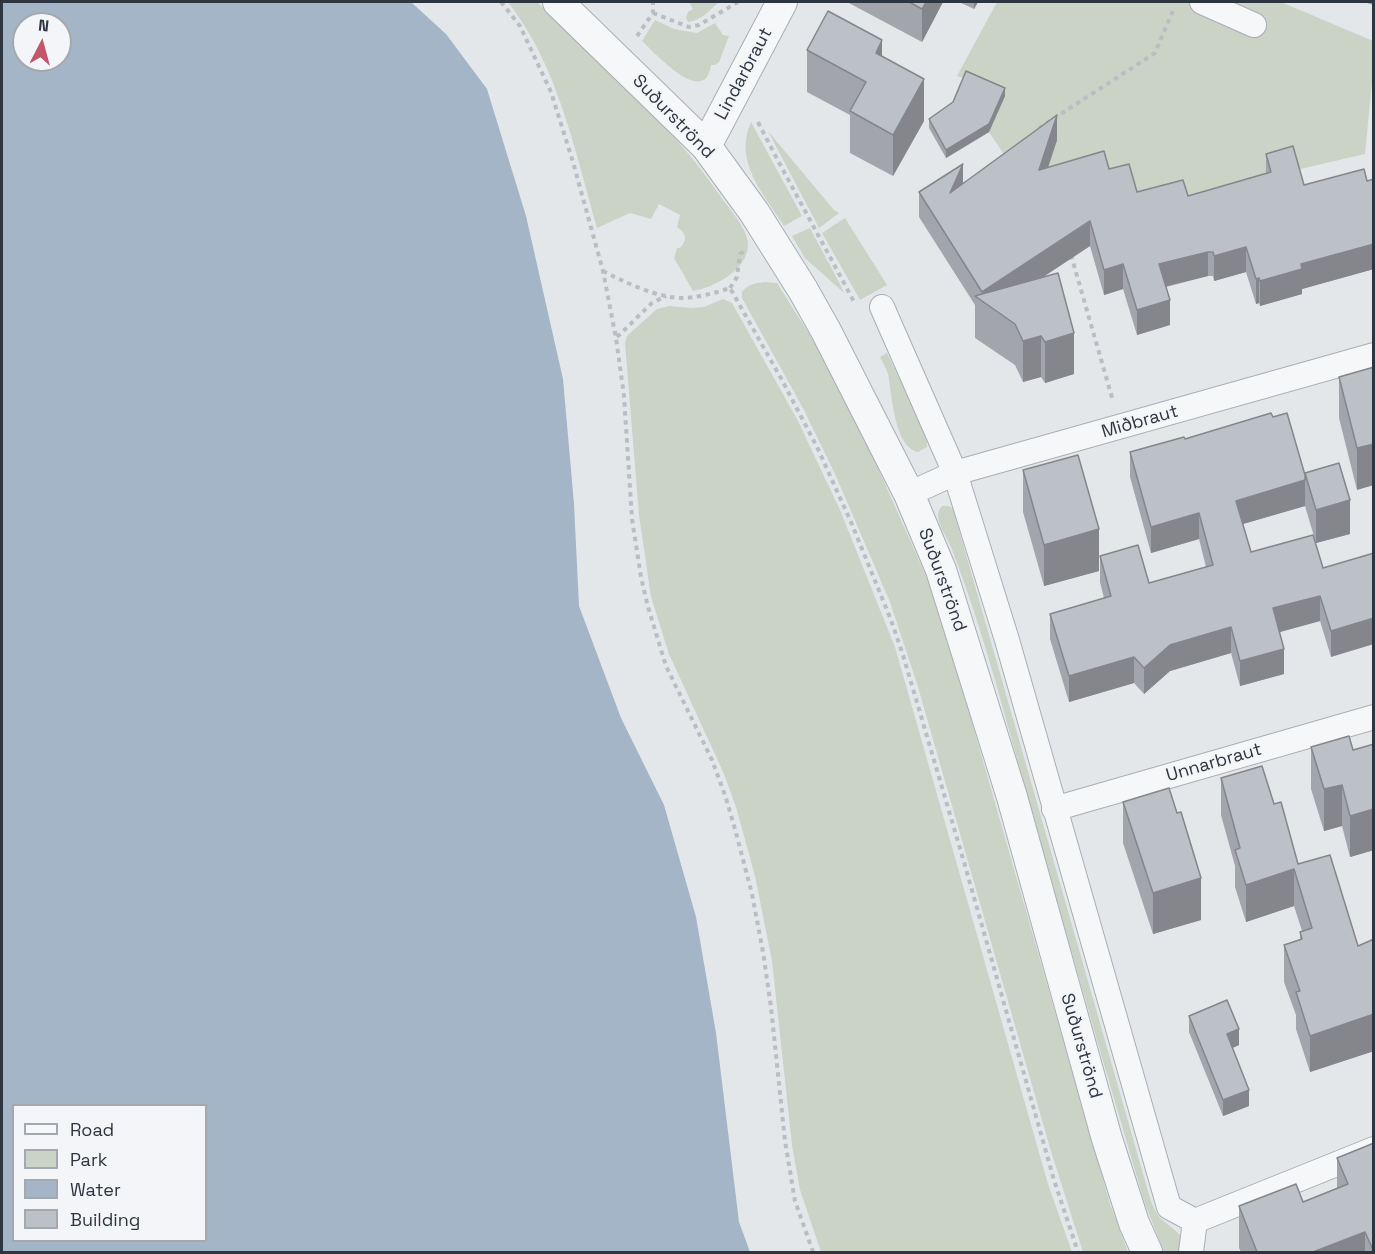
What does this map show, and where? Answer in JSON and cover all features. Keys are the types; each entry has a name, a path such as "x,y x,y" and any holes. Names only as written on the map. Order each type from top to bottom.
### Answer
{"street":[{"name":"Suðurströnd","path":"558,2 706,146 754,212 803,290 909,494 945,582 1012,797 1107,1139 1134,1223 1147,1252"},
{"name":"Lindarbraut","path":"706,146 782,2"},
{"path":"1214,4 1254,26"},
{"path":"882,307 955,473 1007,640 1169,1207 1195,1221"},
{"name":"Miðbraut","path":"909,494 955,473 1374,355"},
{"name":"Unnarbraut","path":"1054,809 1374,717"},
{"path":"1195,1221 1374,1149"},
{"path":"1191,1252 1195,1221"}],"path":[{"path":"501,2 520,26 551,92 603,271 624,396 632,519 640,577 666,666 712,760 738,840 763,952 785,1141 795,1202 813,1252"},
{"path":"620,62 653,13 653,2"},
{"path":"653,13 689,27 699,25 738,2"},
{"path":"1039,142 1035,130 1155,53 1177,2"},
{"path":"758,122 857,308 873,300 882,307"},
{"path":"1068,244 1121,428"},
{"path":"603,271 633,285 681,298 711,294 730,288 737,277 741,254 749,246"},
{"path":"730,288 818,449 851,522 894,629 964,862 1054,1180 1078,1252"},
{"path":"616,338 652,303 667,295"}],"green space":[{"path":"508,2 537,2 633,93 678,141 733,213 746,235 748,246 746,256 733,273 713,285 693,291 674,258 677,248 683,245 685,239 684,234 677,227 680,215 659,204 651,219 630,213 597,228 563,110 552,81 540,53"},
{"path":"689,2 719,2 709,12 688,22 686,18 688,12 693,9"},
{"path":"997,2 1281,2 1373,41 1373,72 1365,154 1055,231 989,132 966,79 957,76"},
{"path":"655,20 674,29 697,33 715,23 723,35 729,36 719,62 711,65 707,77 699,81 690,80 679,74 642,41"},
{"path":"751,122 802,216 784,226 760,190 748,164 746,137"},
{"path":"768,131 834,210 839,213 819,228"},
{"path":"845,218 887,285 860,300 822,233"},
{"path":"810,228 844,293 805,258 792,236"},
{"path":"765,282 777,283 818,348 854,414 929,583 965,698 1110,1204 1128,1252 1083,1252 1050,1148 918,687 890,602 835,474 804,410 742,298 742,292 747,287"},
{"path":"723,299 732,303 798,421 840,510 895,647 1048,1184 1072,1252 821,1252 800,1190 792,1145 772,961 755,876 736,807 724,774 669,654 651,597 639,515 625,343 627,336 657,309 669,306 704,307"},
{"path":"887,353 927,436 927,447 918,452 910,448 899,430 888,374 880,357"},
{"path":"942,506 949,506 953,509 1150,1198 1160,1217 1181,1236 1179,1252 1164,1252 1144,1201 985,646 951,547 940,526 938,515"}],"water":[{"path":"2,2 411,2 446,34 487,89 526,216 563,379 574,504 579,606 621,718 664,805 696,917 716,1033 739,1222 750,1252 2,1252"}],"building":[{"path":"909,2 926,2 922,9"},
{"path":"828,11 882,40 876,53 924,79 893,135 850,111 866,82 807,50"},
{"path":"966,71 1005,88 989,124 946,150 929,119 953,102"},
{"path":"1057,115 1039,170 1104,151 1109,169 1129,164 1137,192 1183,180 1188,196 1271,172 1266,154 1293,146 1304,185 1364,169 1367,181 1374,179 1374,244 1301,264 1302,269 1260,281 1259,278 1256,279 1246,247 1214,256 1213,252 1208,252 1159,264 1170,300 1137,310 1123,264 1104,270 1090,221 982,292 919,192 963,164 950,193"},
{"path":"1058,273 1074,333 1045,342 1041,336 1023,341 1015,324 975,296"},
{"path":"1374,367 1374,444 1357,448 1339,377"},
{"path":"1271,413 1273,417 1287,413 1305,480 1236,501 1251,552 1313,535 1323,568 1374,553 1374,618 1331,631 1320,596 1273,608 1284,649 1240,661 1231,627 1170,645 1144,668 1134,657 1069,676 1050,614 1111,596 1100,556 1138,545 1149,583 1213,565 1199,513 1151,527 1130,452 1184,437 1185,439"},
{"path":"1078,455 1099,529 1044,545 1023,470"},
{"path":"1339,463 1350,500 1316,510 1305,473"},
{"path":"1349,736 1353,750 1374,744 1374,809 1350,816 1342,785 1324,789 1311,747"},
{"path":"1262,766 1274,804 1281,802 1298,864 1330,855 1358,946 1374,939 1374,1014 1310,1036 1296,992 1300,991 1284,945 1302,939 1300,932 1312,928 1294,869 1246,885 1235,850 1240,848 1221,778"},
{"path":"1169,788 1177,813 1181,812 1201,878 1153,893 1123,802"},
{"path":"1227,1000 1239,1029 1227,1034 1249,1090 1223,1100 1189,1016"},
{"path":"1374,1143 1374,1252 1365,1232 1313,1252 1257,1252 1239,1206 1296,1184 1303,1202 1348,1184 1337,1158"}]}
